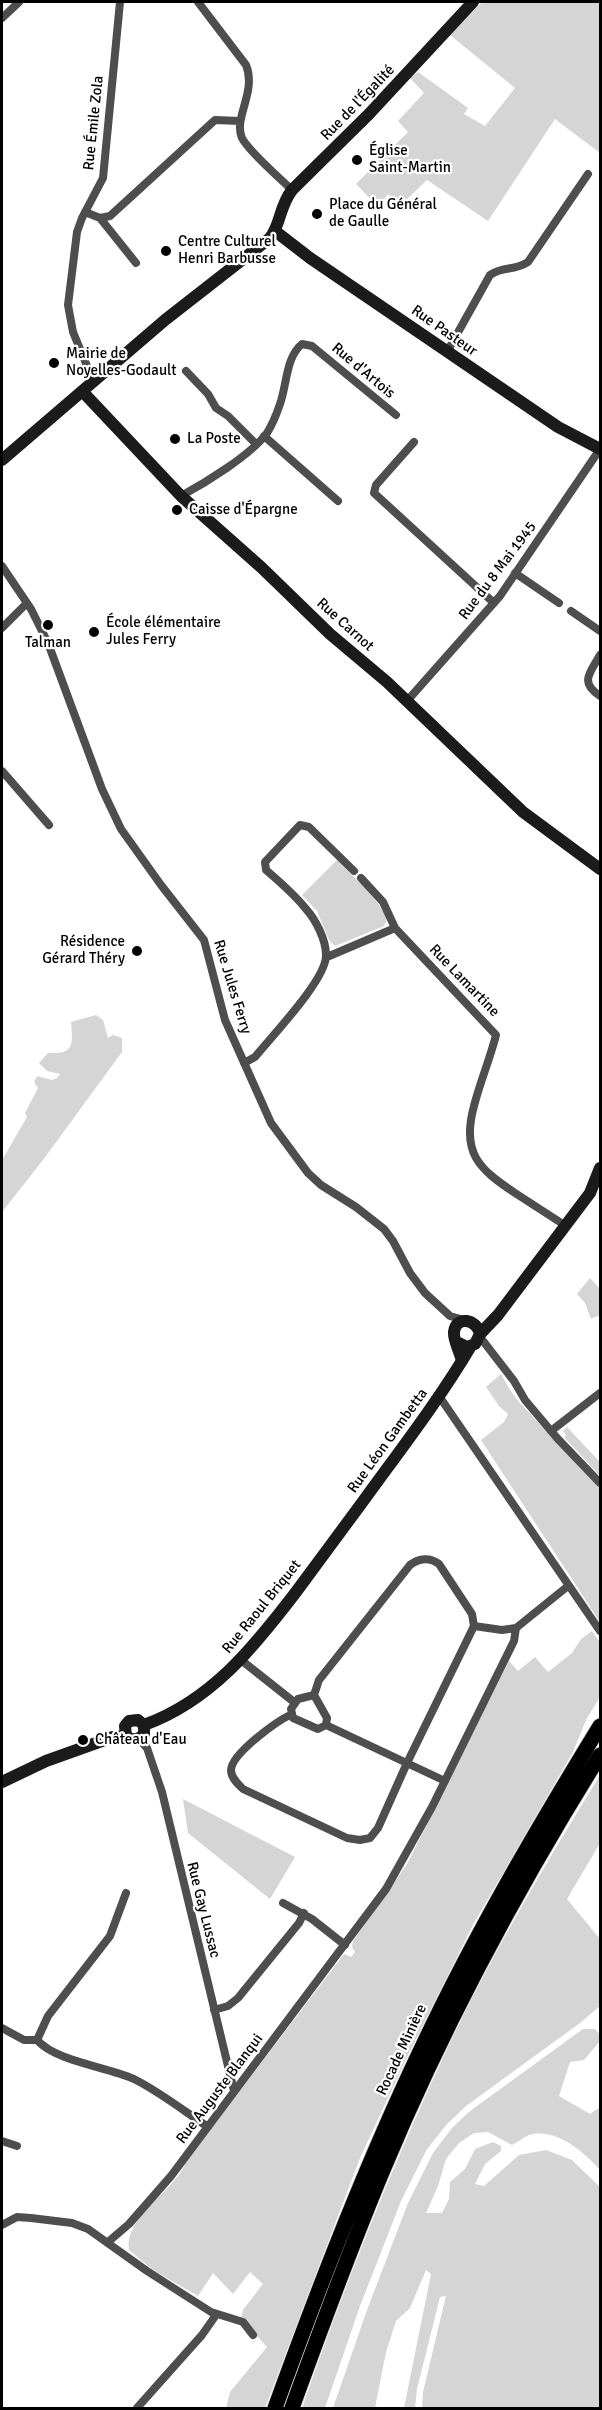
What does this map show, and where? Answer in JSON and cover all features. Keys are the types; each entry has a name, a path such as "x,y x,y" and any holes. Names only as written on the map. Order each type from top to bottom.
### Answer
{"highway":[{"name":"Rocade Minière","path":"275,2409 318,2291 368,2165 424,2043 496,1902 550,1806 600,1726"},
{"path":"292,2409 330,2301 383,2169 435,2055 509,1910 600,1755"}],"street":[{"path":"2,18 19,2"},
{"name":"Rue Émile Zola","path":"86,386 87,366 73,332 68,305 76,239 85,212 104,171 120,2"},
{"path":"198,2 246,64 250,75 250,84 240,122 244,141 292,190"},
{"name":"Rue de l'Égalité","path":"275,231 283,203 292,190 369,114 473,2"},
{"path":"100,218 110,216 215,120 240,122"},
{"path":"447,352 490,275 496,270 520,267 528,262 588,174"},
{"path":"85,212 100,218 136,264"},
{"path":"3,458 173,313 270,238 275,231"},
{"name":"Rue Pasteur","path":"275,231 293,246 447,352 558,426 600,449"},
{"name":"Rue d'Artois","path":"181,496 197,488 264,436 280,404 294,351 302,344 312,346 396,415"},
{"path":"186,370 208,394 216,408 228,416 256,444"},
{"name":"Rue Carnot","path":"86,386 181,496 262,568 330,634 407,701 523,812 600,869"},
{"path":"264,436 338,501"},
{"path":"414,442 376,486 374,493 494,603"},
{"name":"Rue du 8 Mai 1945","path":"407,701 494,603 600,449"},
{"name":"Rue Jules Ferry","path":"2,566 27,603 48,643 102,789 122,830 160,885 204,940 212,961 220,1005 271,1122 297,1160 321,1185 356,1207 384,1229 410,1273 425,1293 450,1316 468,1321"},
{"path":"515,573 559,603"},
{"path":"2,628 27,603"},
{"path":"571,611 600,632"},
{"path":"600,655 588,675 587,682 591,690 600,696"},
{"path":"2,771 49,825"},
{"path":"244,1063 255,1057 303,999 323,969 327,957 324,941 314,920 306,908 266,870 265,862 300,825 309,827 354,871"},
{"path":"327,957 394,928 383,902 361,878"},
{"name":"Rue Lamartine","path":"394,928 496,1035 473,1108 470,1126 471,1146 476,1160 487,1173 566,1226"},
{"name":"Rue Léon Gambetta","path":"336,1538 462,1361 590,1193 600,1168"},
{"path":"450,1316 462,1361"},
{"path":"455,1336 459,1323 494,1319"},
{"path":"468,1321 478,1326 478,1341 514,1381 525,1400 600,1483"},
{"path":"455,1336 464,1346 478,1341"},
{"path":"551,1431 600,1393"},
{"path":"439,1396 600,1631"},
{"name":"Rue Raoul Briquet","path":"144,1725 186,1706 210,1689 241,1660 336,1538"},
{"path":"292,1714 282,1719 241,1752 234,1761 231,1771 235,1781 243,1789 348,1838 360,1840 370,1838 474,1626 472,1614 434,1560 416,1560 319,1680 314,1695 327,1718 326,1725"},
{"path":"474,1626 502,1630 516,1628 568,1586"},
{"name":"Rue Auguste Blanqui","path":"108,2242 129,2224 171,2176 345,1945 400,1867 514,1641 516,1628"},
{"path":"241,1660 294,1702"},
{"path":"314,1695 304,1696 294,1702 291,1709 293,1718 318,1729 326,1725"},
{"path":"2,1782 46,1761 114,1737 126,1736 133,1740 139,1739 144,1734 144,1725 138,1720 129,1721 124,1729 126,1736"},
{"path":"326,1725 445,1781"},
{"name":"Rue Gay Lussac","path":"139,1739 147,1748 162,1792 234,2091"},
{"path":"37,2040 48,2016 110,1936 126,1893"},
{"path":"283,1903 303,1913 345,1945"},
{"path":"214,2010 228,2006 238,1998 299,1923 303,1913"},
{"path":"2,2028 24,2040 37,2040 52,2053 103,2067 138,2081 208,2127"},
{"path":"2,2141 16,2146"},
{"path":"2,2225 17,2217 72,2223 88,2229 147,2271 216,2315 243,2322 253,2335"},
{"path":"137,2409 202,2335 216,2315"}],"shaded area":[{"path":"482,2 600,2 600,153 555,119 488,221 427,180 401,205 388,194 378,207 356,184 408,132 398,121 424,93 410,78 418,72 468,108 464,114 485,126 515,88 450,35"},
{"path":"337,860 372,896 386,921 384,926 335,946 329,940 317,911 302,895"},
{"path":"96,1015 103,1020 108,1038 113,1035 122,1038 122,1052 2,1212 2,1160 27,1117 25,1113 38,1088 34,1082 37,1076 52,1080 60,1074 47,1071 39,1063 48,1053 63,1052 70,1047 71,1022"},
{"path":"590,1278 600,1289 600,1315 591,1319 585,1303 577,1294"},
{"path":"501,1374 519,1402 600,1488 600,1622 481,1440 504,1422 508,1414 499,1406 486,1387"},
{"path":"567,1427 600,1462 600,1476 564,1437 566,1435 563,1431"},
{"path":"592,1631 600,1642 600,1697 586,1720 573,1752 474,1923 408,2055 360,2158 265,2408 226,2408 230,2392 267,2347 241,2318 243,2310 263,2284 250,2272 233,2294 213,2273 198,2296 153,2270 129,2250 130,2237 135,2225 180,2173 344,1954 351,1957 355,1952 352,1947 353,1941 407,1864 509,1661 518,1671 535,1657 548,1672 572,1653 581,1639"},
{"path":"600,1775 600,1843 567,1899 600,1939 600,2006 466,2106 447,2124 427,2149 401,2201 360,2306 325,2408 302,2408 371,2225 408,2134 449,2045 521,1908"},
{"path":"183,1799 295,1857 270,1899 188,1833"},
{"path":"583,2029 595,2029 600,2035 600,2041 584,2060 570,2062 559,2096 590,2114 600,2107 600,2170 578,2149 549,2135 539,2133 529,2135 512,2145 488,2132 474,2133 459,2143 446,2159 438,2186 426,2213 442,2213 449,2199 450,2182 465,2169 475,2149 493,2142 501,2146 501,2151 485,2164 475,2184 484,2186 519,2155 546,2150 572,2160 600,2187 600,2408 422,2408 423,2392 446,2296 440,2297 417,2389 415,2408 404,2408 431,2274 426,2270 410,2308 396,2321 386,2352 375,2408 333,2408 408,2203 433,2153 452,2128 470,2111"}],"place":[{"name":"Église Saint-Martin","path":"357,160"},
{"name":"Place du Général de Gaulle","path":"317,214"},
{"name":"Centre Culturel Henri Barbusse","path":"166,251"},
{"name":"Mairie de Noyelles-Godault","path":"54,363"},
{"name":"La Poste","path":"175,439"},
{"name":"Caisse d'Épargne","path":"177,510"},
{"name":"Talman","path":"48,625"},
{"name":"École élémentaire Jules Ferry","path":"94,632"},
{"name":"Résidence Gérard Théry","path":"137,951"},
{"name":"Château d'Eau","path":"83,1740"}]}
